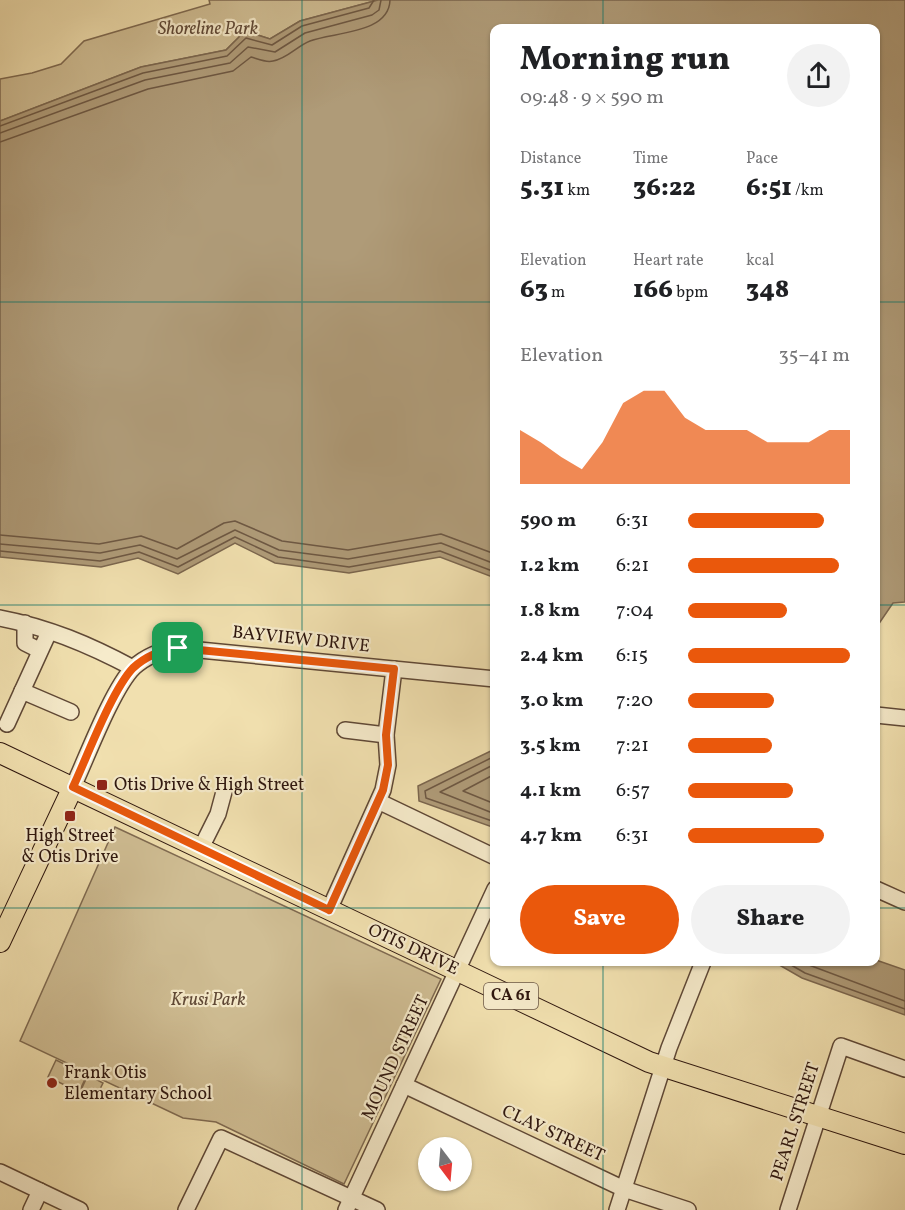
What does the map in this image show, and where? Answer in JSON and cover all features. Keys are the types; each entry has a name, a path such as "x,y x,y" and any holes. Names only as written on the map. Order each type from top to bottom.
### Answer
{"main road":[{"name":"OTIS DRIVE","path":"0,753 663,1066 905,1144"},
{"path":"0,942 73,787"}],"street":[{"path":"0,618 37,625 49,632 81,641 133,668"},
{"path":"25,622 25,643 39,650"},
{"path":"7,724 49,632"},
{"name":"BAYVIEW DRIVE","path":"73,787 118,691 133,668 161,651 178,648 490,679"},
{"path":"329,910 380,802 387,778 386,735 394,669"},
{"path":"22,691 71,712"},
{"path":"880,715 905,718"},
{"path":"345,730 386,735"},
{"path":"201,848 218,814 225,788"},
{"path":"380,802 490,855"},
{"path":"880,890 905,902"},
{"name":"MOUND STREET","path":"348,1204 490,900"},
{"path":"617,1210 663,1066 700,966"},
{"name":"PEARL STREET","path":"788,1210 841,1046 905,1069"},
{"name":"CLAY STREET","path":"404,1085 624,1189 688,1210"},
{"path":"186,1210 221,1138 348,1204 377,1210"},
{"path":"0,1172 80,1210"},
{"path":"31,1210 40,1191"}],"green space":[{"name":"Shoreline Park","path":"209,0 378,0 300,21 270,39 245,31 226,50 141,67 0,121 0,79 32,73 61,64 84,41 210,4"},
{"name":"Krusi Park","path":"115,827 441,979 344,1184 216,1122 183,1118 20,1041"},
{"path":"56,1060 87,1075 79,1092 48,1077"},
{"path":"88,1075 103,1083 95,1099 80,1092"}],"water":[{"path":"378,0 905,0 905,602 893,603 880,622 880,24 490,24 490,576 440,557 349,573 275,563 235,543 178,574 138,558 101,567 0,557 0,121 141,67 226,50 245,31 270,39 300,21"},
{"path":"490,751 490,826 419,801 418,786"},
{"path":"880,961 905,970 905,1015 802,978 781,966 880,966"}],"place":[{"name":"Otis Drive & High Street","path":"102,785"},
{"name":"High Street & Otis Drive","path":"70,816"},
{"name":"Frank Otis Elementary School","path":"52,1083"}],"route":[{"path":"178,648 394,669 386,735 387,778 380,802 329,910 73,787 118,691 133,668 146,658 161,651 178,648"}]}
